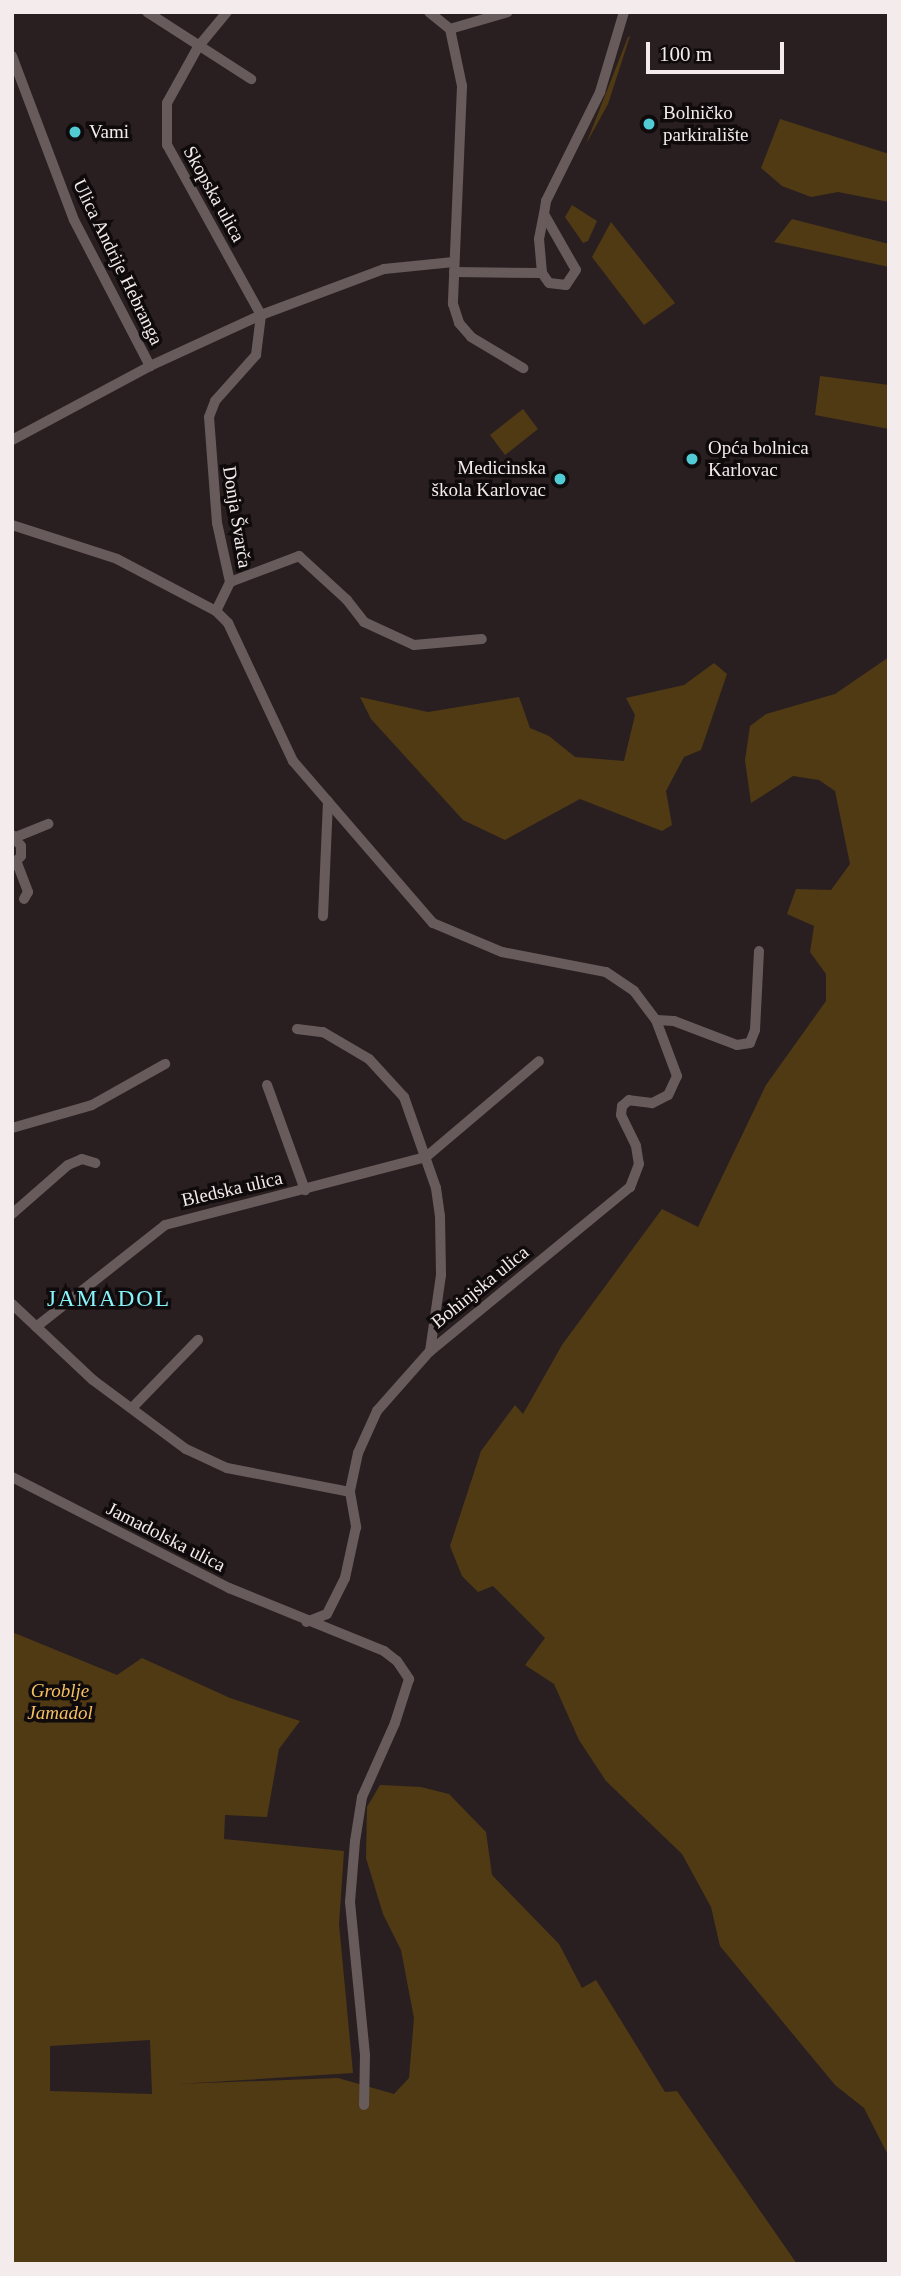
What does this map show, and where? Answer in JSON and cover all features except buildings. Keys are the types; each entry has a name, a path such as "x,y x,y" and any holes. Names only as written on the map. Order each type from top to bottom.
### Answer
{"street":[{"path":"147,12 251,79"},
{"name":"Skopska ulica","path":"227,12 198,47 167,103 167,145 261,315"},
{"path":"429,12 450,29 462,86 453,304 459,323 471,337 523,368"},
{"path":"450,29 508,12"},
{"path":"542,273 539,239 544,214 560,166 600,92 624,12"},
{"name":"Ulica Andrije Hebranga","path":"12,57 74,220 150,366"},
{"path":"12,440 150,366 261,315 384,269 454,267 542,273 557,286 573,280 576,270 544,214"},
{"name":"Donja Švarča","path":"216,611 230,582 217,523 209,417 215,401 256,355 261,315"},
{"path":"12,525 117,559 216,611 228,623 293,761 433,923 502,952 606,972 634,991 656,1020 674,1021 737,1045 750,1043 755,1030 760,951"},
{"path":"230,582 299,556 348,600 364,622 414,645 482,639"},
{"path":"323,916 328,801"},
{"path":"24,899 28,891 15,868 17,839 48,824"},
{"name":"Bohinjska ulica","path":"306,1622 327,1614 345,1577 356,1527 350,1492 358,1453 377,1411 430,1351 630,1188 639,1164 636,1146 621,1115 622,1106 629,1100 652,1103 668,1095 677,1076 656,1020"},
{"path":"297,1029 323,1032 369,1059 404,1097 436,1188 441,1246 430,1351"},
{"name":"Bledska ulica","path":"36,1327 165,1225 426,1157 539,1061"},
{"path":"12,1128 92,1105 165,1064"},
{"name":"Bledska ulica","path":"267,1085 304,1190"},
{"path":"12,1214 68,1165 82,1159 95,1163"},
{"path":"12,1304 132,1408 186,1449 227,1468 350,1492"},
{"path":"132,1408 198,1340"},
{"name":"Jamadolska ulica","path":"12,1477 195,1572 306,1622 384,1651 397,1661 409,1679 396,1723 362,1797 355,1841 350,1902 365,2055 364,2105"}],"green space":[{"path":"630,36 608,104 586,144 628,37"},
{"path":"780,119 889,154 889,202 838,192 811,197 782,186 761,168"},
{"path":"572,205 597,221 588,241 583,243 565,217"},
{"path":"792,219 889,244 889,267 774,242"},
{"path":"611,222 675,303 644,325 592,257"},
{"path":"820,376 889,385 889,429 815,415"},
{"path":"523,409 538,429 505,455 490,435"},
{"path":"889,657 889,2157 864,2108 835,2085 720,1946 711,1907 682,1854 606,1781 579,1740 554,1684 525,1665 545,1638 493,1586 478,1592 462,1576 450,1546 481,1451 515,1405 523,1414 562,1345 662,1209 698,1227 766,1085 826,1001 826,974 810,952 814,926 787,914 796,889 831,890 850,864 835,791 819,780 793,776 751,803 745,760 750,726 766,714 835,694"},
{"path":"714,663 727,674 701,750 684,757 666,791 672,825 662,831 580,799 505,840 463,820 371,719 360,697 428,712 519,697 530,728 549,736 575,757 624,761 635,715 626,698 684,685"},
{"name":"Groblje Jamadol","path":"12,1632 117,1675 142,1658 230,1698 300,1721 279,1749 267,1817 225,1815 224,1839 344,1851 339,1924 353,2073 179,2084 338,2078 394,2094 409,2078 414,2018 401,1950 383,1914 366,1858 367,1807 380,1785 421,1787 449,1794 486,1832 492,1875 559,1944 582,1988 596,1980 665,2092 677,2091 797,2264 12,2264","holes":["150,2040 152,2094 50,2091 50,2046"]}],"place":[{"name":"Bolničko parkiralište","path":"649,124"},
{"name":"Vami","path":"75,132"},
{"name":"Opća bolnica Karlovac","path":"692,459"},
{"name":"Medicinska škola Karlovac","path":"560,479"}],"district":[{"name":"JAMADOL","path":"109,1299"}]}
